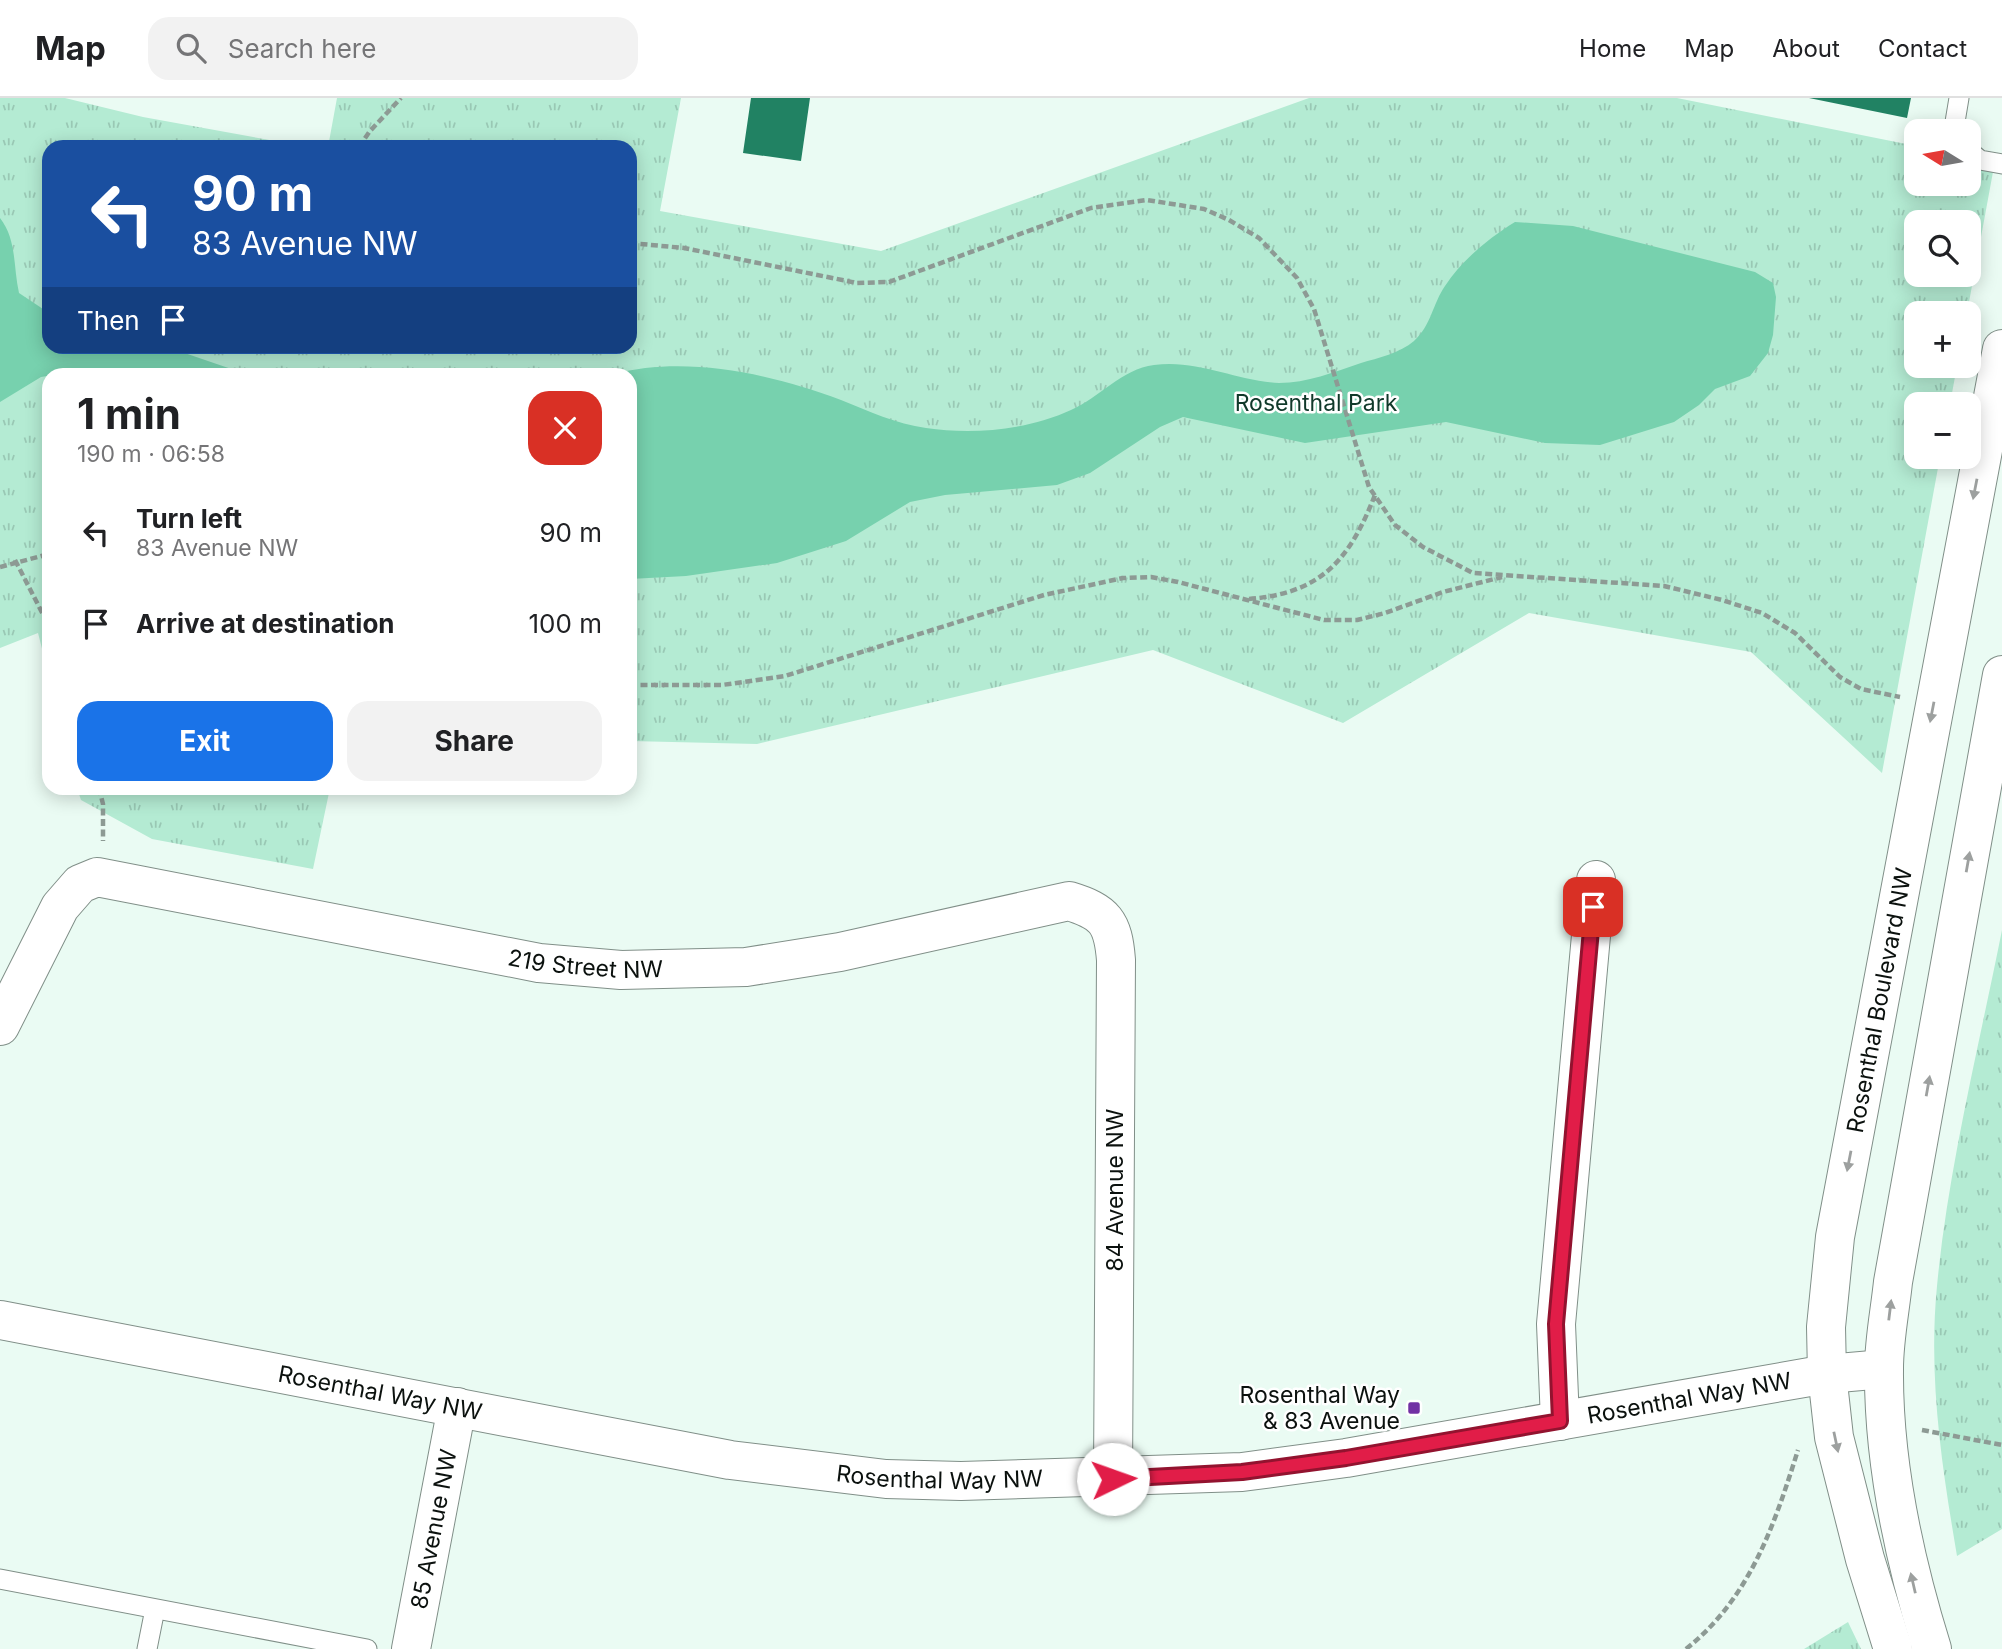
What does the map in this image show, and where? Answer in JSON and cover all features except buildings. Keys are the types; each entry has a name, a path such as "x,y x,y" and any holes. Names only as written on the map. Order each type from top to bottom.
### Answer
{"street":[{"name":"Rosenthal Boulevard NW","path":"1894,1649 1865,1559 1834,1437 1827,1374 1826,1327 1835,1237 2002,349"},
{"path":"1932,1649 1899,1520 1887,1433 1884,1369 1895,1269 2002,675"},
{"path":"0,1026 60,907 88,880"},
{"name":"219 Street NW","path":"88,880 540,963 621,970 746,967 840,953 1069,901 1094,909"},
{"path":"1560,1421 1556,1324 1596,880"},
{"name":"84 Avenue NW","path":"1094,909 1108,923 1114,936 1116,960 1113,1479"},
{"name":"Rosenthal Way NW","path":"0,1320 730,1460 839,1474 961,1481 1113,1479 1242,1472 1346,1458 1827,1374 1884,1369"},
{"name":"85 Avenue NW","path":"411,1649 457,1408"}],"lane":[{"path":"1956,119 1959,98"},
{"path":"1981,160 2002,164"},
{"path":"0,1579 367,1649"},
{"path":"147,1649 155,1609"}],"path":[{"path":"364,140 401,98"},
{"path":"637,244 684,248 857,283 889,282 1091,208 1147,200 1204,209 1230,220 1259,238 1297,278 1314,309 1368,487 1395,525 1450,564 1472,573 1664,586 1722,600 1762,613 1796,633 1840,677 1861,689 1908,699"},
{"path":"1245,600 1288,593 1308,586 1336,566 1354,541 1374,495"},
{"path":"0,567 42,555"},
{"path":"15,561 42,613"},
{"path":"637,685 722,685 785,676 1044,595 1123,578 1178,582 1324,620 1357,620 1443,592 1507,576"},
{"path":"88,880 103,842 101,795"},
{"path":"1915,1430 2002,1445"},
{"path":"1686,1649 1703,1636 1736,1598 1762,1554 1802,1439"}],"green space":[{"name":"Rosenthal Park","path":"0,98 65,98 143,117 270,140 42,140 42,354 637,354 637,140 329,140 337,98 681,98 660,211 881,251 1309,98 1677,98 1904,144 1904,196 1981,196 1981,158 1995,161 1981,237 1981,210 1904,210 1904,287 1972,287 1969,301 1904,301 1904,378 1955,378 1952,392 1904,392 1904,469 1938,469 1882,773 1751,652 1529,613 1343,723 1153,650 757,744 637,741 637,368 42,368 42,649 38,633 0,648"},
{"path":"79,795 329,795 313,869 152,839 81,800"},
{"path":"2002,930 2002,1529 1957,1556 1946,1489 1935,1388 1937,1286 1956,1153"},
{"path":"1848,1622 1861,1649 1804,1649"}],"shaded area":[{"path":"0,218 12,244 19,293 42,308 42,354 187,354 228,368 42,368 42,377 0,402"},
{"path":"1515,222 1573,226 1755,272 1773,283 1776,297 1773,335 1768,353 1750,376 1715,389 1699,405 1674,422 1600,445 1545,443 1446,422 1305,443 1183,417 1160,427 1090,473 1057,485 945,495 910,502 846,541 777,563 686,576 637,579 637,370 670,366 729,370 787,382 883,417 926,428 962,431 1000,429 1037,422 1071,410 1131,372 1154,365 1186,365 1279,383 1320,376 1396,352 1420,335 1452,276 1486,242"}],"place":[{"name":"Rosenthal Way & 83 Avenue","path":"1414,1408"}],"route":[{"path":"1113,1479 1242,1472 1346,1458 1560,1421 1556,1324 1593,907"}]}
